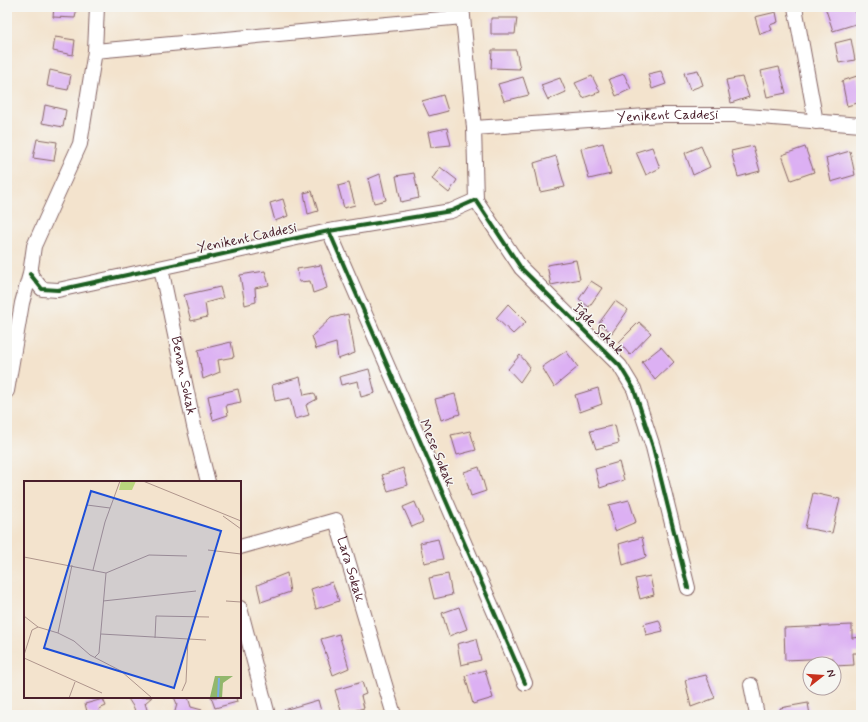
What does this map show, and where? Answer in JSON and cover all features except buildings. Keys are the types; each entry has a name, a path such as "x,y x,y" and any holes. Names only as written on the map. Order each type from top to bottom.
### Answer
{"street":[{"path":"7,391 22,303 30,274 34,246 80,144 96,51 97,7"},
{"path":"795,7 816,122"},
{"path":"96,51 463,12 474,128 476,200"},
{"name":"Yenikent Caddesi","path":"474,128 661,115 734,115 861,125"},
{"name":"Yenikent Caddesi","path":"30,274 42,289 58,290 329,231 452,211 476,200"},
{"name":"İĝde Sokak","path":"476,200 521,268 620,366 634,389 654,447 688,588"},
{"name":"Mese Sokak","path":"329,231 525,683"},
{"name":"Benan Sokak","path":"161,268 194,426 208,481"},
{"name":"Lara Sokak","path":"241,547 336,520 394,715"},
{"path":"241,612 268,715"},
{"path":"751,685 757,715"}],"cycle path":[{"path":"30,274 42,289 58,290 329,231 451,211 476,200 521,268 620,366 634,389 653,447 688,588"},
{"path":"329,231 525,683"}]}
